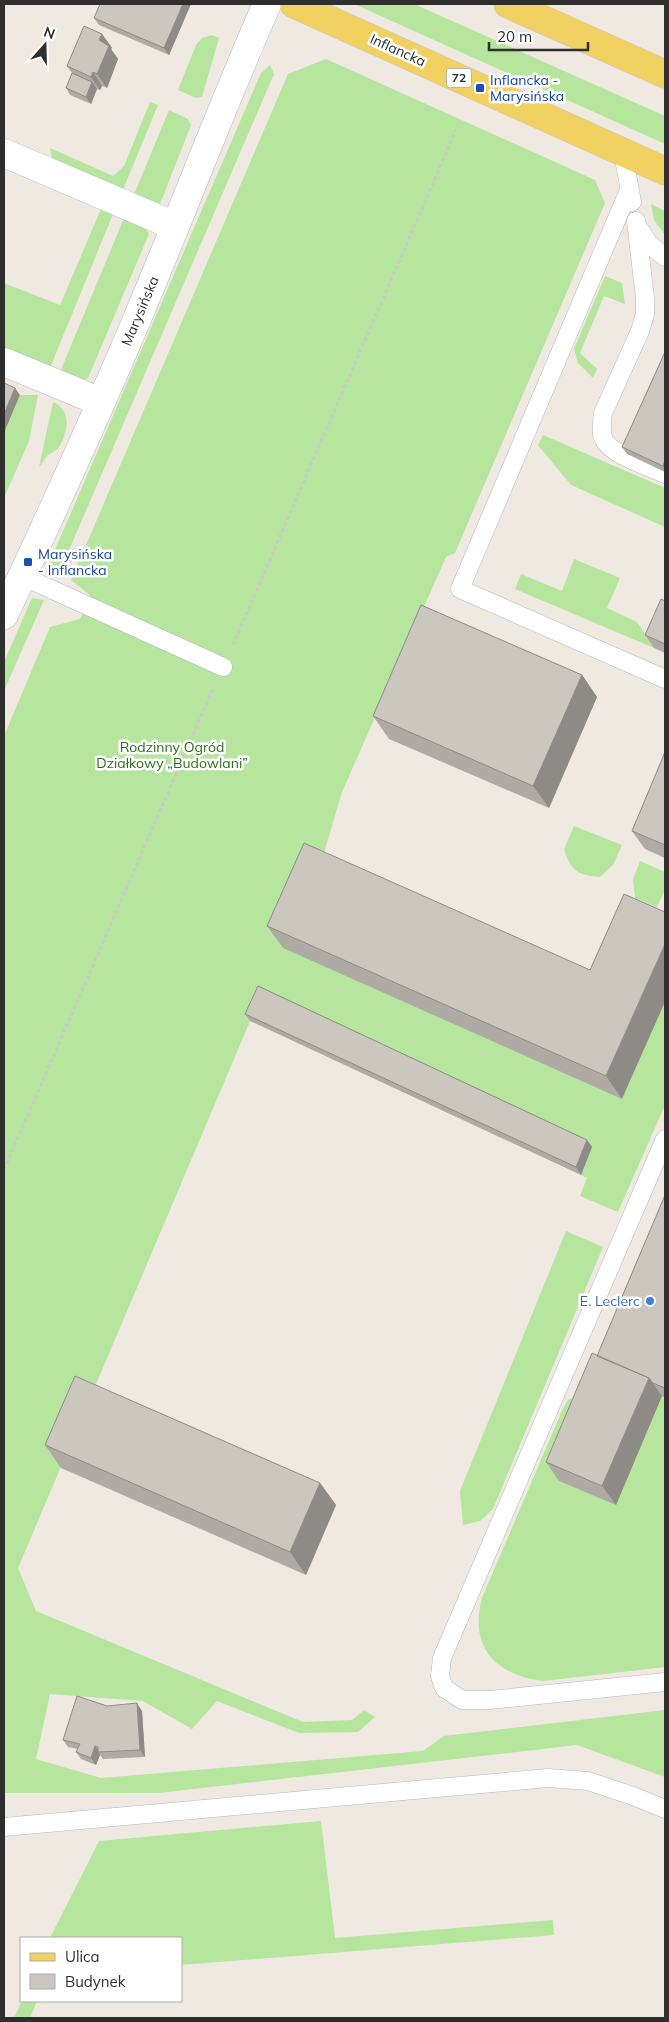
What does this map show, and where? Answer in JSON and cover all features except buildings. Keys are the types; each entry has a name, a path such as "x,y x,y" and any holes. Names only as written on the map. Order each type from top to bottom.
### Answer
{"main road":[{"name":"Inflancka","path":"294,4 665,172"},
{"path":"508,4 665,74"}],"street":[{"name":"Marysińska","path":"4,615 101,402 267,4"},
{"path":"4,153 175,226"},
{"path":"4,362 101,402"}],"lane":[{"path":"623,153 636,221 646,298 645,314 640,331 604,413 601,426 604,440 614,451 665,474"},
{"path":"629,190 460,589 665,679"},
{"path":"636,221 649,244 665,257"},
{"path":"22,576 223,667"},
{"path":"665,1139 442,1658 440,1676 444,1688 462,1700 490,1700 665,1682"},
{"path":"4,1827 548,1778 588,1781 665,1809"}],"green space":[{"path":"354,4 414,4 665,116 665,144"},
{"path":"212,35 219,38 202,97 196,98 178,90 196,45 202,38"},
{"name":"Rodzinny Ogród Działkowy „Budowlani”","path":"326,59 595,180 605,203 455,553 446,557 342,792 320,866 622,1099 665,1002 665,1105 618,1212 580,1196 587,1178 581,1175 592,1147 262,993 18,1568 36,1611 303,1722 352,1720 364,1710 375,1717 358,1732 299,1733 217,1701 192,1729 143,1701 50,1694 36,1759 101,1778 423,1751 444,1736 665,1710 665,1777 577,1745 159,1793 4,1793 4,736 50,627 80,619 90,595 71,580 288,74"},
{"path":"270,65 274,74 57,578 45,573 261,73"},
{"path":"150,102 158,105 122,192 53,163 50,148 113,176 124,166"},
{"path":"169,110 188,119 191,125 160,204 151,205 133,197"},
{"path":"651,204 665,211 665,235 654,220"},
{"path":"101,209 113,214 50,368 4,349 4,283 60,305"},
{"path":"124,218 143,225 149,234 88,378 80,381 60,372"},
{"path":"605,276 622,283 625,304 604,296 580,353 597,369 593,378 578,363 574,349"},
{"path":"20,395 38,395 29,441 4,498 4,433"},
{"path":"53,402 59,405 66,416 65,435 59,447 46,457 39,467"},
{"path":"543,435 665,488 665,527 571,485 538,445"},
{"path":"574,559 620,578 607,608 637,622 654,648 515,589 521,574 562,591"},
{"path":"32,598 44,600 4,691 4,662"},
{"path":"574,826 622,845 613,865 600,877 580,873 569,862 564,849"},
{"path":"640,861 665,872 665,890 657,907 635,898 633,879"},
{"path":"566,1231 603,1247 493,1509 480,1521 463,1525 460,1491"},
{"path":"662,1396 665,1398 665,1667 543,1681 526,1678 511,1672 499,1665 490,1656 483,1644 479,1631 482,1598 564,1406 568,1400 576,1397 615,1505"},
{"path":"321,1821 335,1938 553,1920 554,1935 182,1965 182,1937 51,1937 99,1841"},
{"path":"22,2002 37,2002 30,2018 14,2018"}],"place":[{"name":"Inflancka - Marysińska","path":"480,88"},
{"name":"Marysińska - Inflancka","path":"28,562"},
{"name":"E. Leclerc","path":"650,1301"}]}
